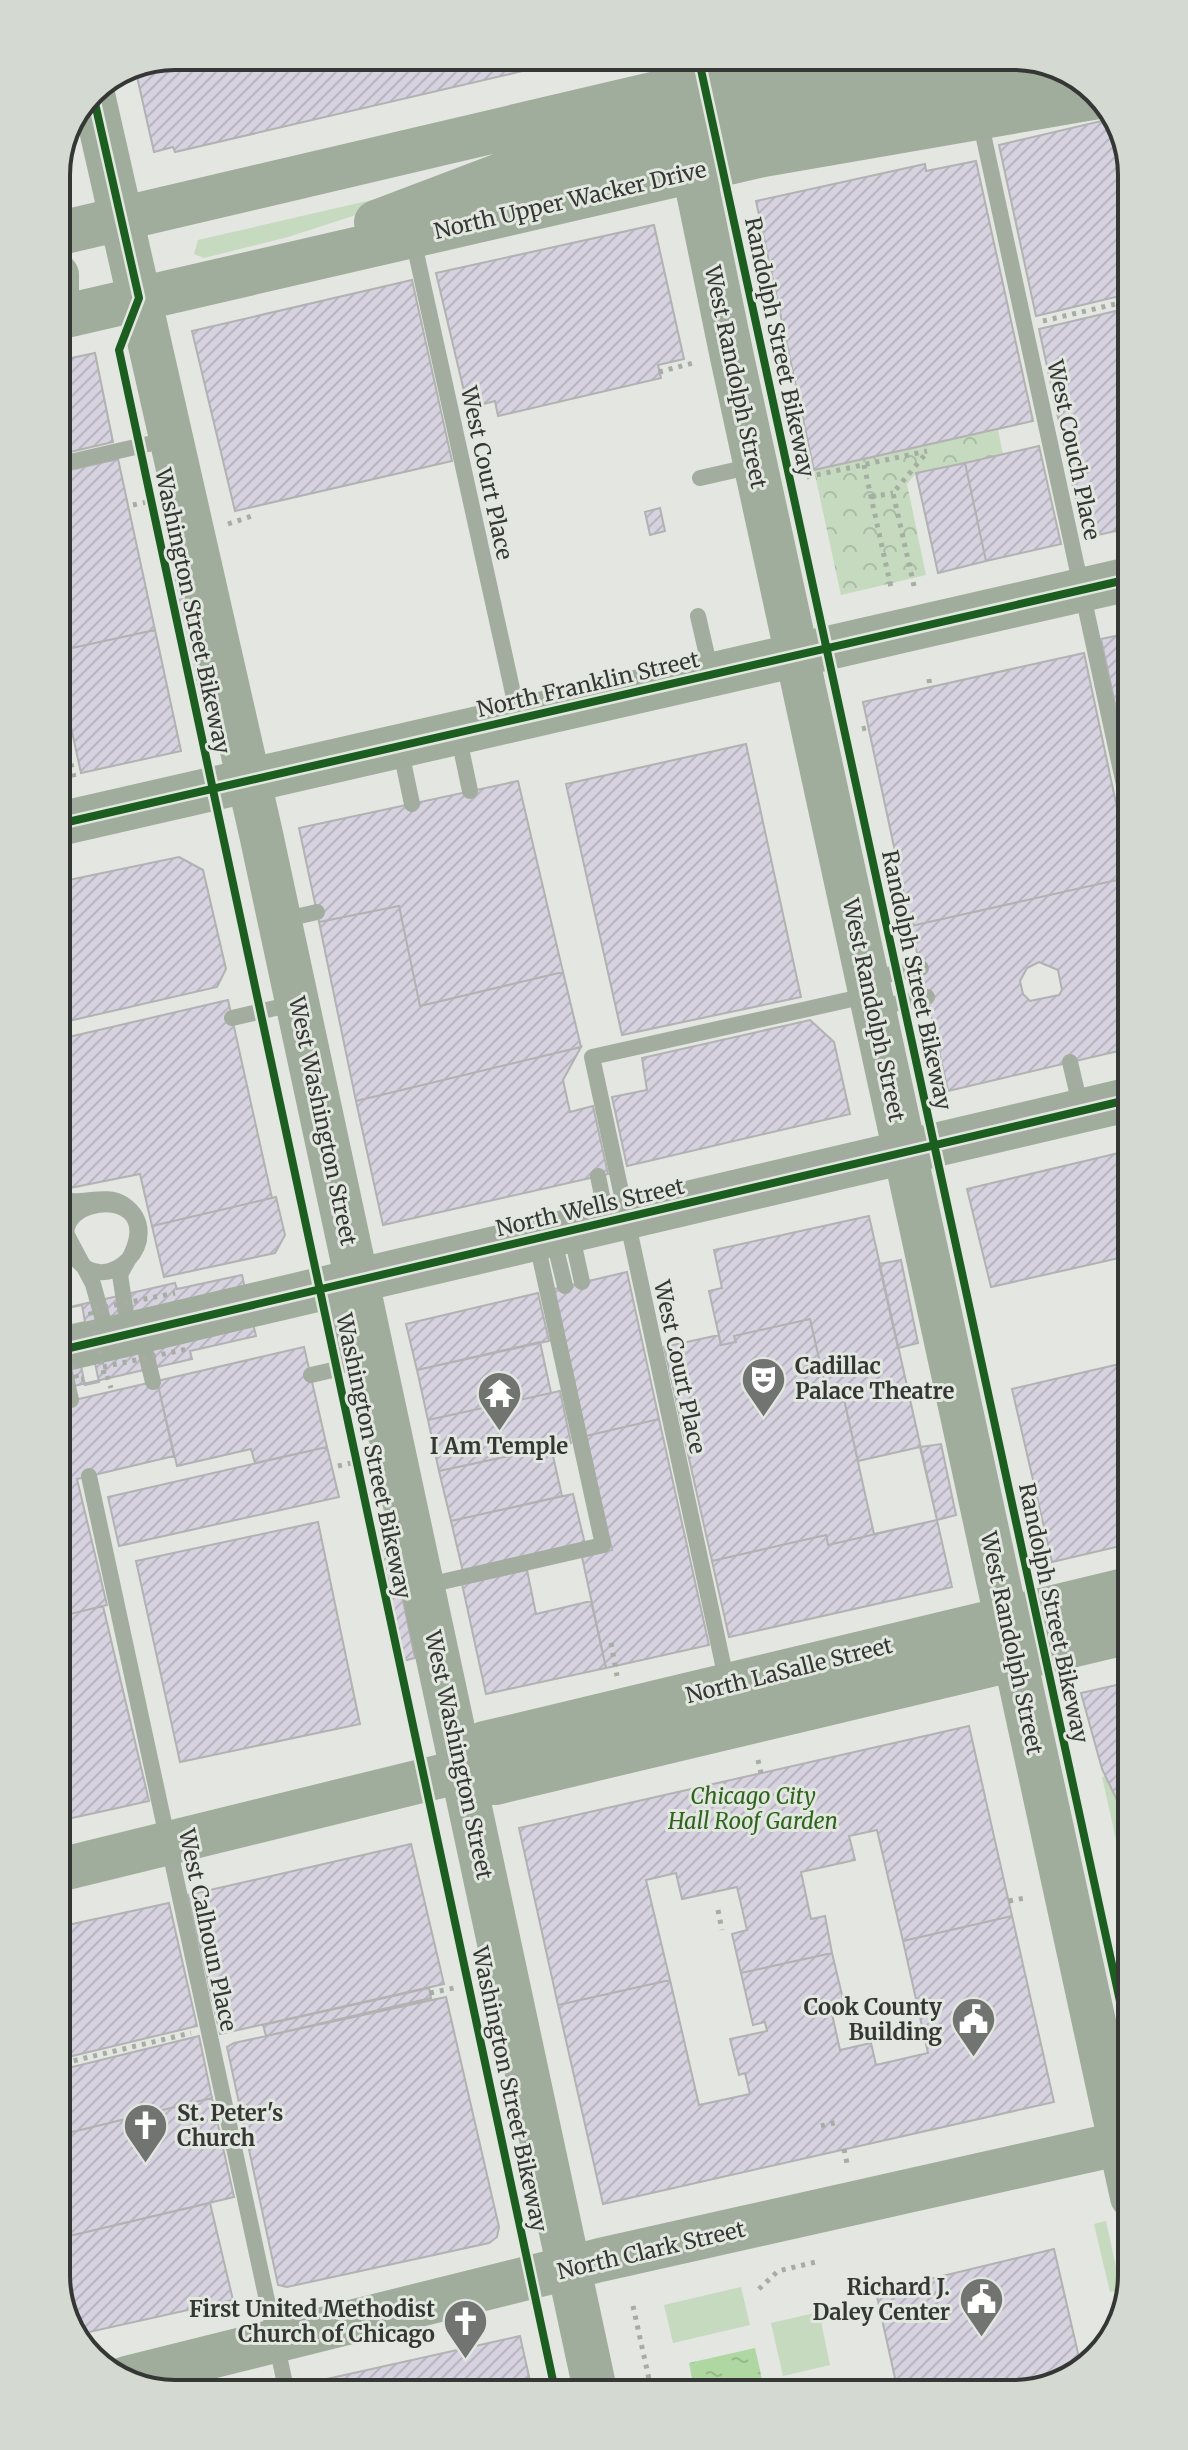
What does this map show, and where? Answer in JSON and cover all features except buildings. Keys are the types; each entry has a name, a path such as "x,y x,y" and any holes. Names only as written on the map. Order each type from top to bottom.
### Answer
{"main road":[{"name":"North Upper Wacker Drive","path":"70,315 413,237 680,112 756,72 772,70"},
{"path":"234,276 500,175 680,112 799,105 1021,70"},
{"name":"North Upper Wacker Drive","path":"70,231 680,112 763,155 1085,99"},
{"name":"West Washington Street","path":"96,107 139,298 156,442 249,780 299,916 298,1002 343,1283 423,1586 514,2011 555,2271 592,2380"},
{"name":"West Randolph Street","path":"680,112 1015,1659 1118,2108"},
{"name":"North Franklin Street","path":"70,821 1118,582"},
{"name":"North Wells Street","path":"70,1355 114,1354 343,1283 1118,1102"},
{"name":"North LaSalle Street","path":"462,1771 485,1743 1118,1592"},
{"name":"North LaSalle Street","path":"70,1867 462,1771 495,1783 1118,1635"},
{"name":"North Clark Street","path":"142,2374 555,2271 1118,2145"}],"lane":[{"name":"West Couch Place","path":"979,115 1118,758"},
{"name":"West Court Place","path":"413,237 519,718"},
{"path":"70,462 156,442"},
{"path":"700,478 756,465"},
{"path":"698,616 711,674"},
{"path":"457,732 470,791"},
{"path":"399,746 412,804"},
{"path":"870,994 921,968"},
{"name":"West Court Place","path":"727,1685 579,1228 592,1057 870,994"},
{"path":"870,994 927,997"},
{"path":"232,1018 298,1002"},
{"path":"1070,1062 1081,1111"},
{"path":"573,1284 579,1228 598,1176"},
{"path":"70,1201 111,1200 122,1203 137,1221 140,1242 132,1258 115,1270 98,1271 81,1264 70,1248"},
{"path":"70,1224 76,1214 97,1203 120,1205 135,1223 135,1247 120,1275 114,1354"},
{"path":"423,1586 603,1545 579,1228"},
{"path":"70,1241 93,1284 114,1354 153,1382"},
{"path":"311,1375 337,1369 345,1361 343,1283"},
{"path":"70,1355 71,1400"},
{"name":"West Calhoun Place","path":"89,1476 284,2380"}],"path":[{"path":"1024,325 1118,303"},
{"path":"659,372 693,363"},
{"path":"807,477 928,451 893,493 871,497"},
{"path":"864,465 892,592"},
{"path":"893,493 914,586"},
{"path":"133,505 147,502"},
{"path":"228,524 252,516"},
{"path":"929,679 930,687"},
{"path":"70,759 75,782"},
{"path":"111,1388 108,1375 114,1354 90,1310 175,1293"},
{"path":"114,1354 187,1349"},
{"path":"611,1643 617,1676"},
{"path":"758,1760 761,1773"},
{"path":"1009,1901 1025,1898"},
{"path":"718,1910 722,1930"},
{"path":"430,1993 454,1988"},
{"path":"70,2062 208,2029"},
{"path":"821,2126 838,2122"},
{"path":"844,2149 847,2163"},
{"path":"759,2289 778,2271 820,2261"},
{"path":"633,2306 649,2379"}],"green space":[{"path":"389,196 390,204 288,237 204,258 194,254 198,240"},
{"path":"998,430 1003,454 916,473 907,484 926,575 841,595 814,470"},
{"path":"1106,1776 1118,1802 1118,1848 1102,1777"},
{"path":"1106,2221 1118,2276 1117,2291 1110,2292 1094,2224"},
{"path":"741,2287 750,2325 673,2343 664,2305"},
{"path":"819,2312 830,2365 783,2376 771,2323"}],"water":[{"path":"755,2348 762,2380 692,2380 689,2363"}],"railway":[{"path":"70,1339 1118,1093"},
{"path":"70,1355 1118,1110"}],"cycle path":[{"name":"Randolph Street Bikeway","path":"701,70 1118,1992"},
{"name":"Washington Street Bikeway","path":"96,107 139,298 119,350 553,2380"},
{"path":"70,821 1118,582"},
{"path":"70,1348 1118,1102"}],"place":[{"name":"Cadillac Palace Theatre","path":"764,1418"},
{"name":"I Am Temple","path":"499,1432"},
{"name":"Cook County Building","path":"973,2059"},
{"name":"St. Peter's Church","path":"146,2165"},
{"name":"Richard J. Daley Center","path":"981,2339"},
{"name":"First United Methodist Church of Chicago","path":"466,2361"}],"park label":[{"name":"Chicago City Hall Roof Garden","path":"753,1808"}]}
